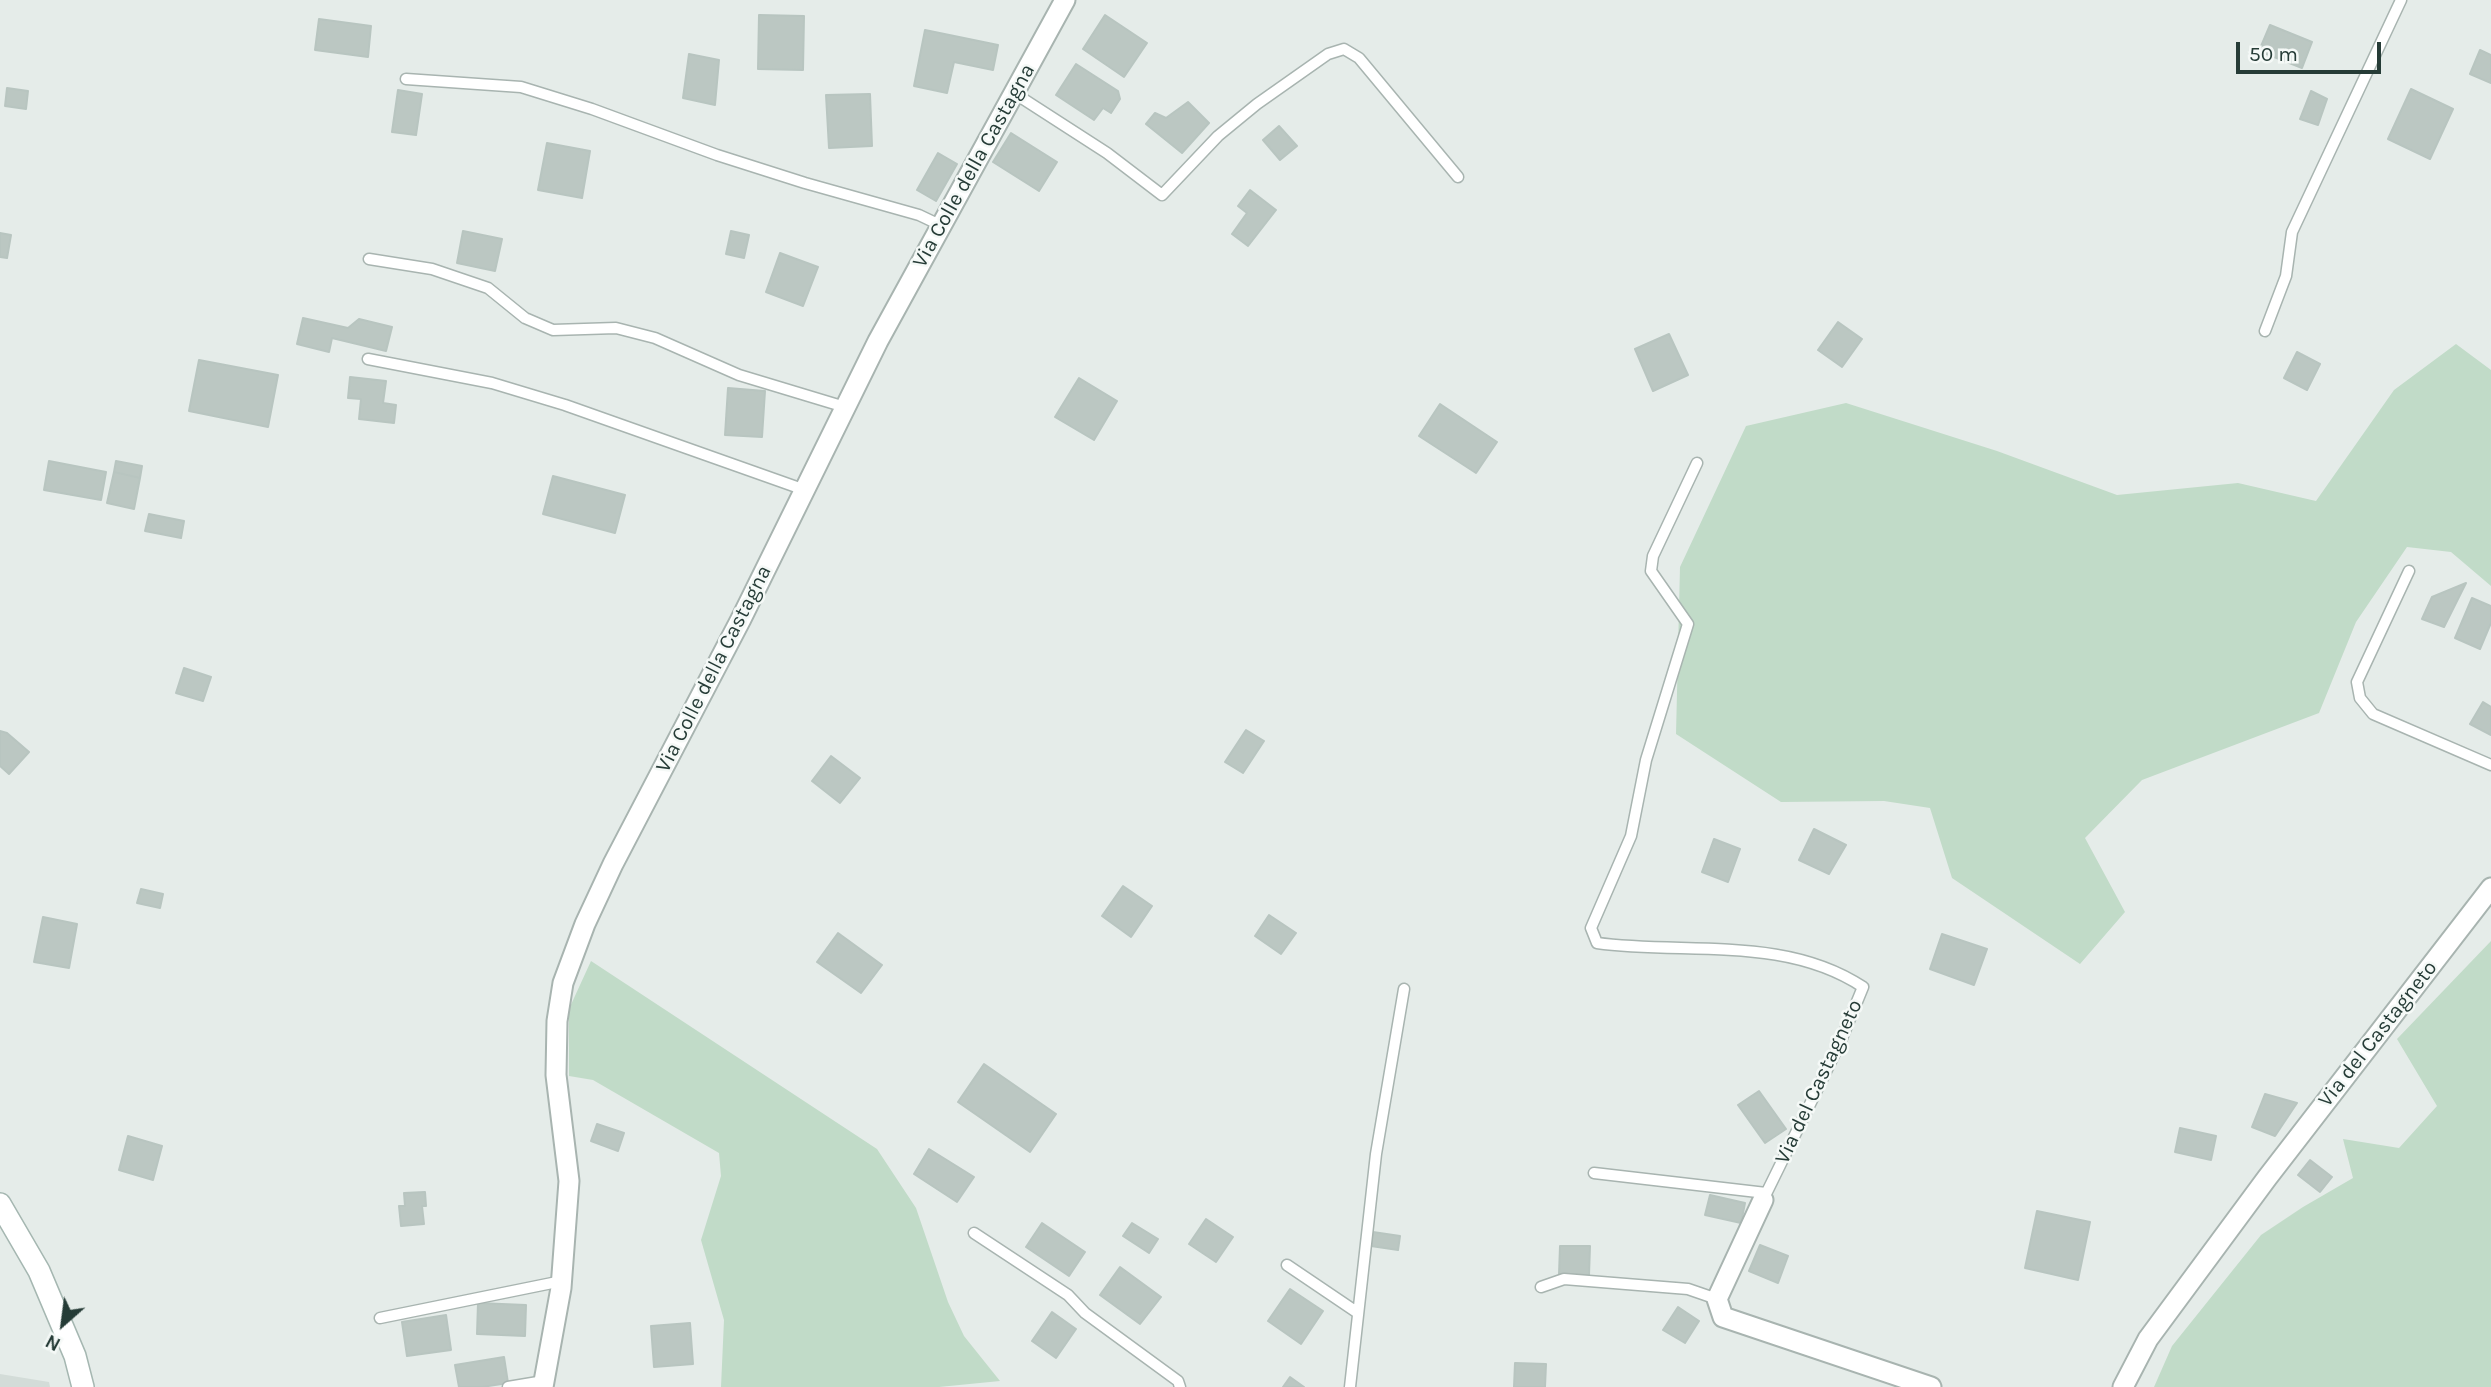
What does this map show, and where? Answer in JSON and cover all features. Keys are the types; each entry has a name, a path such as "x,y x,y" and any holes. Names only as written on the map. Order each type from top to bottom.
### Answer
{"street":[{"name":"Via Colle della Castagna","path":"543,1384 553,1342 562,1281 569,1181 556,1074 556,1021 563,983 585,924 845,407 940,225 1065,0"},
{"name":"Via del Castagneto","path":"2123,1387 2148,1339 2275,1167 2491,888"},
{"name":"Via del Castagneto","path":"1717,1299 1764,1197"},
{"path":"0,1204 39,1271 75,1356 83,1387"},
{"path":"1717,1299 1723,1317 1931,1387"}],"lane":[{"path":"2265,331 2286,276 2292,232 2401,0"},
{"path":"1014,93 1107,153 1162,195 1218,136 1257,104 1328,54 1345,49 1359,58 1458,177"},
{"path":"406,79 521,88 593,108 755,167 919,215 940,225"},
{"path":"369,259 432,269 488,288 525,318 553,330 616,328 642,334 739,374 845,407"},
{"path":"368,359 492,383 565,405 805,490"},
{"name":"Via del Castagneto","path":"1697,463 1653,556 1651,571 1688,624 1646,760 1630,836 1591,928 1597,943 1776,954 1842,973 1863,987 1840,1043 1764,1197"},
{"path":"2409,571 2357,682 2360,698 2373,714 2491,765"},
{"path":"1350,1387 1376,1154 1404,989"},
{"path":"1594,1173 1764,1197"},
{"path":"974,1233 1068,1295 1086,1313 1178,1381 1180,1387"},
{"path":"1287,1265 1358,1313"},
{"path":"1541,1287 1564,1279 1688,1289 1717,1299"},
{"path":"380,1318 562,1281"},
{"path":"508,1387 543,1384"}],"shaded area":[{"path":"0,1374 49,1382 50,1387 0,1387"}],"green space":[{"path":"2456,344 2491,370 2491,586 2451,552 2407,547 2356,622 2319,713 2142,780 2085,838 2125,912 2080,964 1952,878 1930,808 1884,801 1781,802 1676,734 1680,567 1746,426 1846,403 1997,451 2117,495 2238,483 2316,501 2394,390"},
{"path":"2491,941 2491,1387 2154,1387 2172,1346 2261,1235 2353,1178 2343,1139 2399,1148 2437,1106 2397,1039"},
{"path":"591,961 877,1149 916,1208 948,1302 964,1336 1000,1381 939,1387 721,1387 724,1320 701,1240 721,1176 719,1153 593,1080 569,1076 569,1009"}],"building":[{"path":"759,15 804,16 803,70 758,69"},
{"path":"1105,15 1147,43 1124,77 1083,49"},
{"path":"319,19 371,26 368,57 315,50"},
{"path":"2270,25 2312,42 2302,68 2259,51"},
{"path":"925,30 998,45 993,70 954,62 947,93 914,86"},
{"path":"2480,50 2491,55 2491,83 2470,74"},
{"path":"689,54 719,60 715,105 683,98"},
{"path":"1076,64 1118,91 1120,99 1111,113 1103,108 1094,120 1056,95"},
{"path":"7,88 28,91 26,109 5,106"},
{"path":"2411,89 2453,109 2430,159 2388,139"},
{"path":"398,90 422,94 416,135 392,132"},
{"path":"2311,91 2327,99 2318,125 2300,119"},
{"path":"870,94 872,146 829,148 826,95"},
{"path":"1188,102 1209,123 1182,153 1146,124 1155,113 1166,118"},
{"path":"1279,126 1297,146 1280,160 1263,140"},
{"path":"1011,133 1057,162 1039,191 993,162"},
{"path":"547,143 590,151 582,198 538,190"},
{"path":"938,153 957,164 936,201 917,190"},
{"path":"1250,190 1276,210 1248,246 1232,234 1247,213 1238,206"},
{"path":"463,231 502,239 495,271 457,263"},
{"path":"731,231 749,235 744,258 726,254"},
{"path":"0,233 11,235 7,258 0,257"},
{"path":"780,253 818,267 803,306 766,292"},
{"path":"303,318 348,328 359,319 392,327 386,351 332,338 329,352 297,344"},
{"path":"1838,322 1862,339 1842,367 1818,350"},
{"path":"1669,334 1688,375 1653,391 1635,349"},
{"path":"2297,352 2320,364 2307,390 2284,378"},
{"path":"199,360 278,375 268,427 189,411"},
{"path":"350,377 386,381 383,403 396,405 394,423 359,419 361,399 348,398"},
{"path":"1079,378 1117,401 1094,440 1055,417"},
{"path":"728,388 765,391 762,437 725,435"},
{"path":"1440,404 1497,442 1476,473 1419,436"},
{"path":"49,461 106,472 101,500 44,490"},
{"path":"116,461 142,466 140,478 114,472"},
{"path":"114,472 140,478 134,509 107,503"},
{"path":"553,476 625,495 615,533 543,514"},
{"path":"149,514 184,521 181,538 145,531"},
{"path":"2466,583 2444,627 2422,619 2432,597"},
{"path":"2472,598 2491,606 2491,623 2480,649 2455,638"},
{"path":"184,668 211,677 203,701 176,693"},
{"path":"2483,702 2491,707 2491,735 2470,724"},
{"path":"1246,730 1264,741 1243,773 1225,762"},
{"path":"0,731 7,733 29,752 9,774 0,766"},
{"path":"831,756 860,778 840,803 812,781"},
{"path":"1814,829 1846,845 1829,874 1799,860"},
{"path":"1714,839 1740,849 1728,882 1702,872"},
{"path":"1123,886 1152,906 1131,937 1102,916"},
{"path":"141,889 163,894 160,908 137,903"},
{"path":"1269,915 1296,933 1281,954 1255,936"},
{"path":"43,917 77,924 69,968 34,962"},
{"path":"838,933 882,965 861,993 817,962"},
{"path":"1942,934 1987,949 1974,985 1930,969"},
{"path":"984,1064 1056,1114 1030,1152 958,1102"},
{"path":"1759,1091 1786,1129 1765,1143 1738,1105"},
{"path":"2265,1094 2297,1103 2275,1136 2252,1127"},
{"path":"597,1124 624,1133 618,1151 591,1141"},
{"path":"2180,1128 2216,1136 2211,1160 2175,1152"},
{"path":"128,1136 162,1146 153,1180 119,1170"},
{"path":"929,1149 974,1177 957,1202 914,1174"},
{"path":"2310,1160 2332,1177 2320,1192 2298,1175"},
{"path":"425,1192 426,1206 422,1206 424,1224 401,1226 399,1206 405,1206 404,1193"},
{"path":"1710,1195 1745,1203 1741,1223 1705,1215"},
{"path":"2037,1211 2090,1222 2078,1280 2025,1268"},
{"path":"1206,1219 1233,1237 1216,1262 1189,1244"},
{"path":"1042,1223 1085,1252 1069,1276 1026,1247"},
{"path":"1132,1223 1158,1239 1149,1253 1123,1236"},
{"path":"1373,1232 1400,1236 1398,1250 1371,1246"},
{"path":"1760,1245 1788,1256 1778,1283 1749,1271"},
{"path":"1560,1246 1590,1246 1589,1275 1559,1274"},
{"path":"1120,1267 1161,1297 1140,1324 1100,1295"},
{"path":"1290,1289 1323,1311 1301,1344 1268,1321"},
{"path":"478,1303 526,1305 525,1336 477,1334"},
{"path":"1678,1307 1699,1321 1685,1343 1663,1330"},
{"path":"1052,1312 1076,1329 1056,1358 1032,1341"},
{"path":"446,1315 451,1350 407,1356 402,1322"},
{"path":"690,1323 693,1364 654,1367 651,1326"},
{"path":"504,1357 508,1383 459,1387 455,1365"},
{"path":"1515,1363 1546,1364 1545,1387 1514,1387"},
{"path":"1290,1377 1304,1387 1283,1387"}]}
